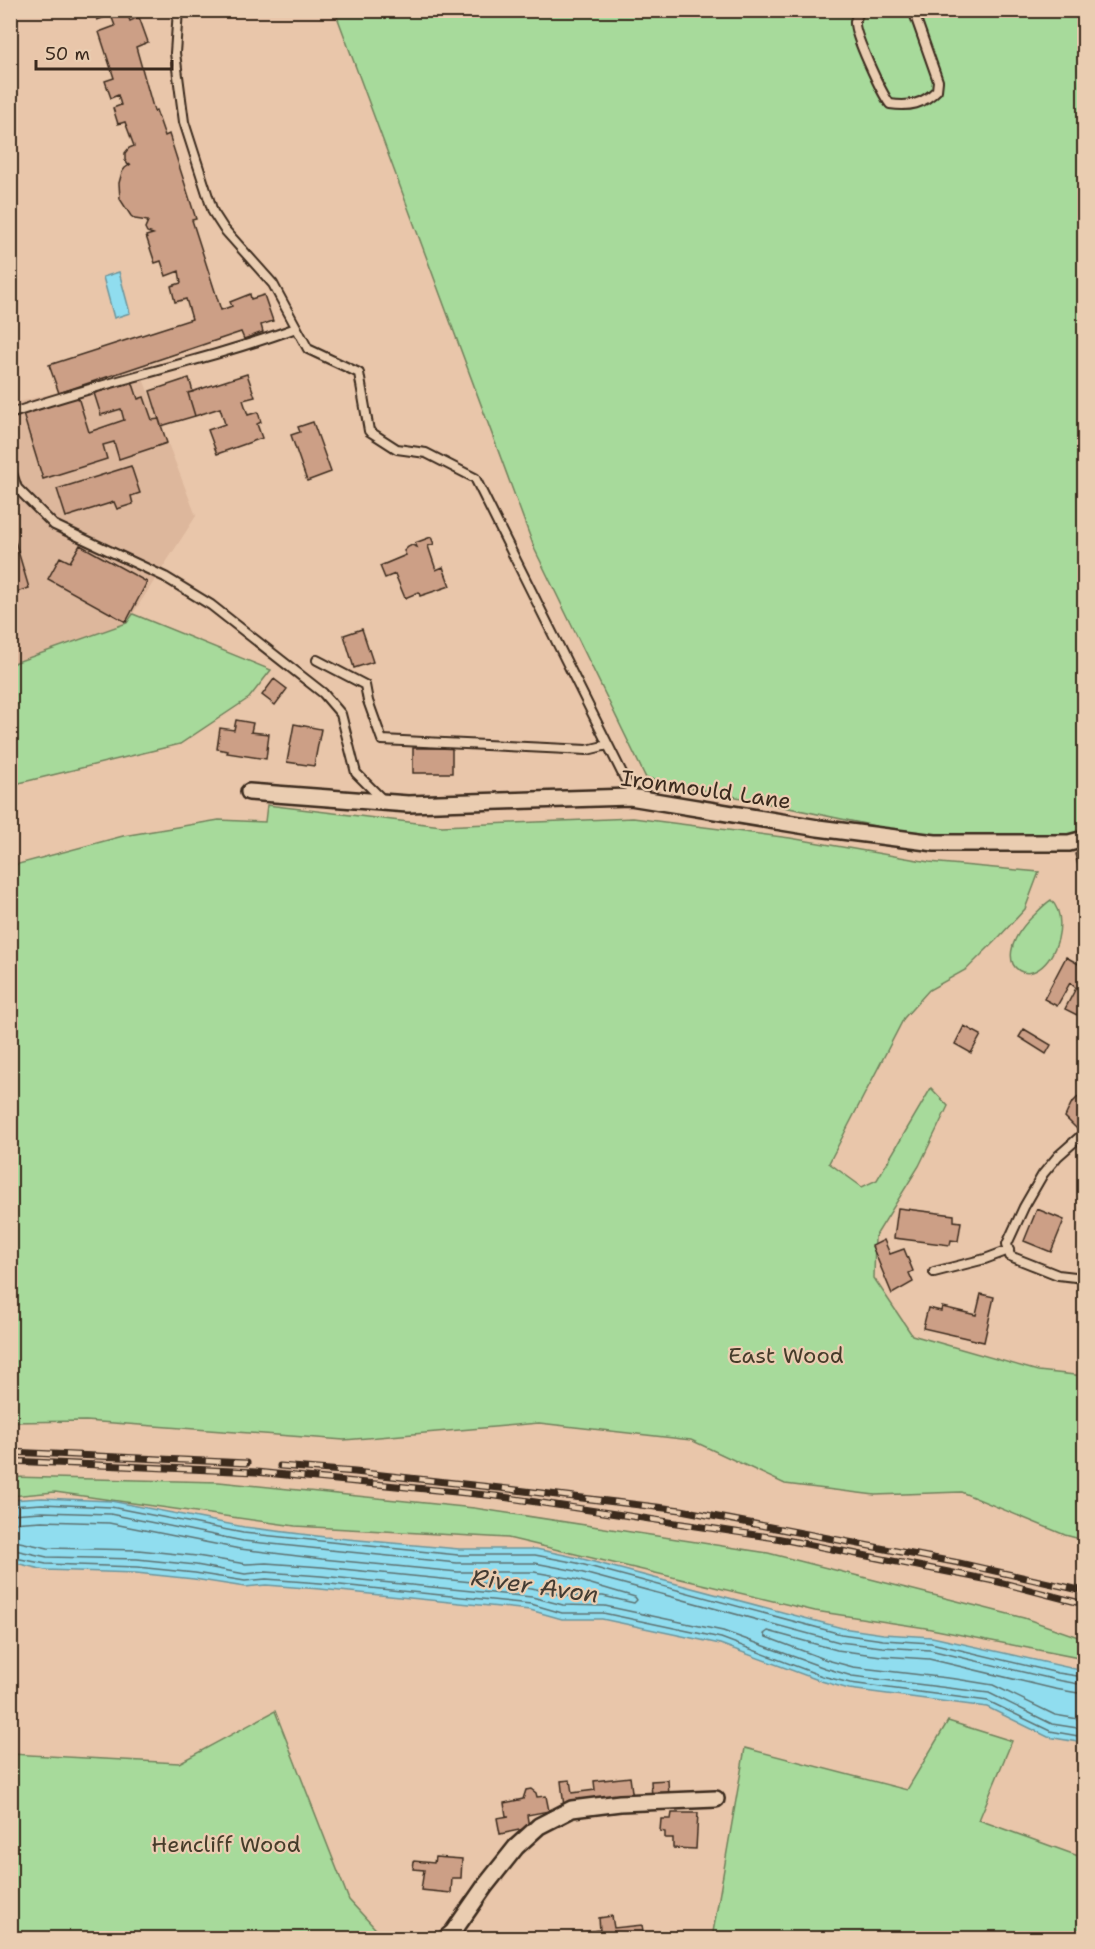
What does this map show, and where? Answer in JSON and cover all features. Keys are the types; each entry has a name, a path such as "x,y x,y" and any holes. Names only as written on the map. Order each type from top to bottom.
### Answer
{"street":[{"name":"Ironmould Lane","path":"249,792 408,804 634,798 818,828 935,843 1069,843 1084,839"},
{"path":"446,1938 453,1932 516,1847 539,1826 572,1809 621,1803 716,1799"}],"lane":[{"path":"178,10 175,52 184,122 213,212 224,229 273,284 308,349 359,373 369,431 397,449 426,453 475,478 634,798"},
{"path":"863,10 859,12 855,22 857,34 883,95 890,105 906,106 921,102 937,90 938,81 913,10"},
{"path":"10,414 62,396 253,344 296,328"},
{"path":"10,467 17,488 54,525 165,577 211,605 323,693 341,714 356,773 385,802"},
{"path":"317,660 364,685 382,740 587,750 608,745"},
{"path":"1084,1133 1058,1156 1043,1174 1024,1207 1007,1244 1010,1256 1058,1275 1084,1278"},
{"path":"934,1272 985,1259 1009,1250"}],"shaded area":[{"path":"140,371 196,516 127,623 11,664 11,404"}],"green space":[{"path":"335,11 1084,11 1084,832 1066,836 932,838 646,778 535,550"},
{"path":"133,614 271,670 249,698 180,744 11,785 11,664 127,623"},
{"name":"East Wood","path":"267,805 442,826 633,818 790,838 929,862 1039,872 1025,909 967,969 929,990 904,1018 829,1163 862,1187 877,1180 931,1088 948,1106 919,1166 875,1237 874,1278 912,1335 1038,1371 1084,1376 1084,1540 1065,1535 961,1492 875,1495 785,1484 691,1440 539,1423 344,1440 86,1421 11,1422 11,866 123,836 219,820 265,822"},
{"path":"1051,900 1057,908 1060,924 1058,939 1050,958 1039,969 1028,973 1019,970 1013,963 1012,951 1017,936 1031,918"},
{"path":"11,1477 219,1482 474,1508 768,1553 1024,1618 1084,1639 1084,1659 926,1628 815,1611 508,1538 295,1526 55,1492 11,1496"},
{"name":"Hencliff Wood","path":"275,1711 349,1900 384,1938 11,1938 11,1754 179,1763"},
{"path":"948,1721 1012,1741 979,1820 1084,1858 1084,1938 712,1938 745,1748 907,1790"}],"water":[{"path":"119,272 130,313 114,318 103,277"},
{"name":"River Avon","path":"42,1498 111,1501 244,1527 325,1537 459,1549 536,1549 579,1558 842,1628 883,1634 932,1637 1084,1671 1084,1743 1048,1737 987,1707 849,1689 720,1644 602,1619 562,1619 530,1610 320,1589 266,1585 245,1587 136,1573 45,1570 11,1562 11,1500"}],"building":[{"path":"94,10 126,10 130,21 139,17 148,42 136,47 154,111 156,110 165,136 169,134 196,219 192,220 221,310 232,306 230,302 250,294 251,299 264,295 273,321 261,325 263,332 244,339 241,332 59,393 49,365 192,319 186,299 175,302 171,286 181,283 179,271 166,276 161,261 155,263 146,236 153,234 147,232 145,228 148,221 131,216 120,199 119,183 122,172 131,164 128,165 125,160 125,153 134,146 125,122 118,124 113,108 121,105 118,95 111,98 105,81 114,78 99,32 115,26 111,15 97,20"},
{"path":"247,374 255,397 243,400 248,415 258,412 261,422 257,424 262,438 217,454 208,430 225,424 220,408 195,416 188,393"},
{"path":"189,378 193,392 188,393 195,416 161,426 150,391"},
{"path":"132,381 138,399 144,397 152,420 159,419 167,443 119,459 114,442 103,445 107,459 43,479 23,414 78,397 89,432 124,420 121,409 101,415 94,393"},
{"path":"313,422 331,472 307,481 291,435 300,432 298,427"},
{"path":"131,466 140,493 131,496 133,504 117,509 114,502 66,517 57,489"},
{"path":"10,524 29,588 10,594"},
{"path":"431,537 434,544 428,546 436,570 443,567 450,586 420,596 419,592 405,598 395,574 385,578 380,566 406,555 404,551 408,547 412,545 417,547 415,543"},
{"path":"80,545 147,582 126,622 48,579 60,557 70,562"},
{"path":"362,629 373,662 354,668 344,635"},
{"path":"274,679 287,689 275,705 262,695"},
{"path":"236,720 253,723 251,732 269,734 266,759 227,753 228,751 217,749 220,728 234,730"},
{"path":"294,724 321,729 314,766 287,762"},
{"path":"413,748 452,748 452,773 413,773"},
{"path":"1084,852 1084,905 1082,881 1075,854"},
{"path":"1066,957 1084,967 1084,1000 1077,1015 1065,1009 1076,988 1070,983 1057,1006 1044,999"},
{"path":"964,1026 981,1035 971,1053 955,1044"},
{"path":"1024,1029 1051,1045 1046,1054 1019,1037"},
{"path":"1084,1091 1084,1121 1077,1129 1065,1117 1071,1104"},
{"path":"898,1208 954,1215 954,1221 961,1222 958,1241 951,1240 950,1245 894,1238"},
{"path":"1037,1209 1064,1220 1051,1252 1024,1241"},
{"path":"884,1240 890,1254 904,1249 913,1271 909,1273 913,1282 892,1294 872,1246"},
{"path":"981,1294 994,1297 984,1342 923,1328 928,1308 941,1311 942,1307 976,1315"},
{"path":"630,1777 633,1799 564,1807 561,1781 570,1780 572,1793 595,1790 594,1781"},
{"path":"668,1780 669,1797 652,1798 651,1781"},
{"path":"531,1789 537,1797 546,1796 549,1811 527,1815 529,1828 500,1834 497,1818 509,1816 506,1816 504,1803 523,1799 526,1790"},
{"path":"672,1813 698,1813 696,1849 673,1848 673,1838 665,1838 665,1832 660,1831 661,1819 671,1819"},
{"path":"435,1857 462,1859 461,1878 452,1878 451,1893 421,1890 424,1870 413,1869 414,1861 434,1863"},
{"path":"612,1916 614,1928 642,1925 644,1938 587,1938 586,1932 600,1930 599,1918"}],"railway":[{"path":"10,1452 247,1463"},
{"path":"10,1461 256,1472 496,1496 776,1538 999,1582 1084,1604"},
{"path":"280,1466 355,1472 681,1510 959,1563 1084,1591"}]}
